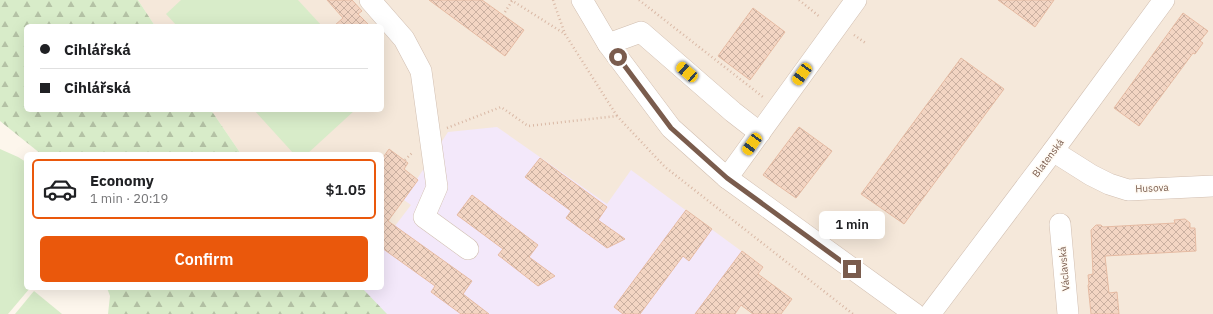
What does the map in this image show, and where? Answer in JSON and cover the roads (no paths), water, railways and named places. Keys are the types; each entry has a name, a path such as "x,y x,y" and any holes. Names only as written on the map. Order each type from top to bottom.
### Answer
{"street":[{"path":"370,0 404,39 421,71 438,187 424,217 468,249"},
{"path":"582,0 608,44 671,128 727,178 915,314"},
{"path":"727,178 777,108 845,32 856,0"},
{"name":"Blatenská","path":"930,314 1164,0"},
{"path":"608,44 641,32 733,112 760,133"},
{"name":"Husova","path":"1053,150 1103,181 1128,190 1213,186"},
{"name":"Václavská","path":"1060,224 1068,314"}]}
